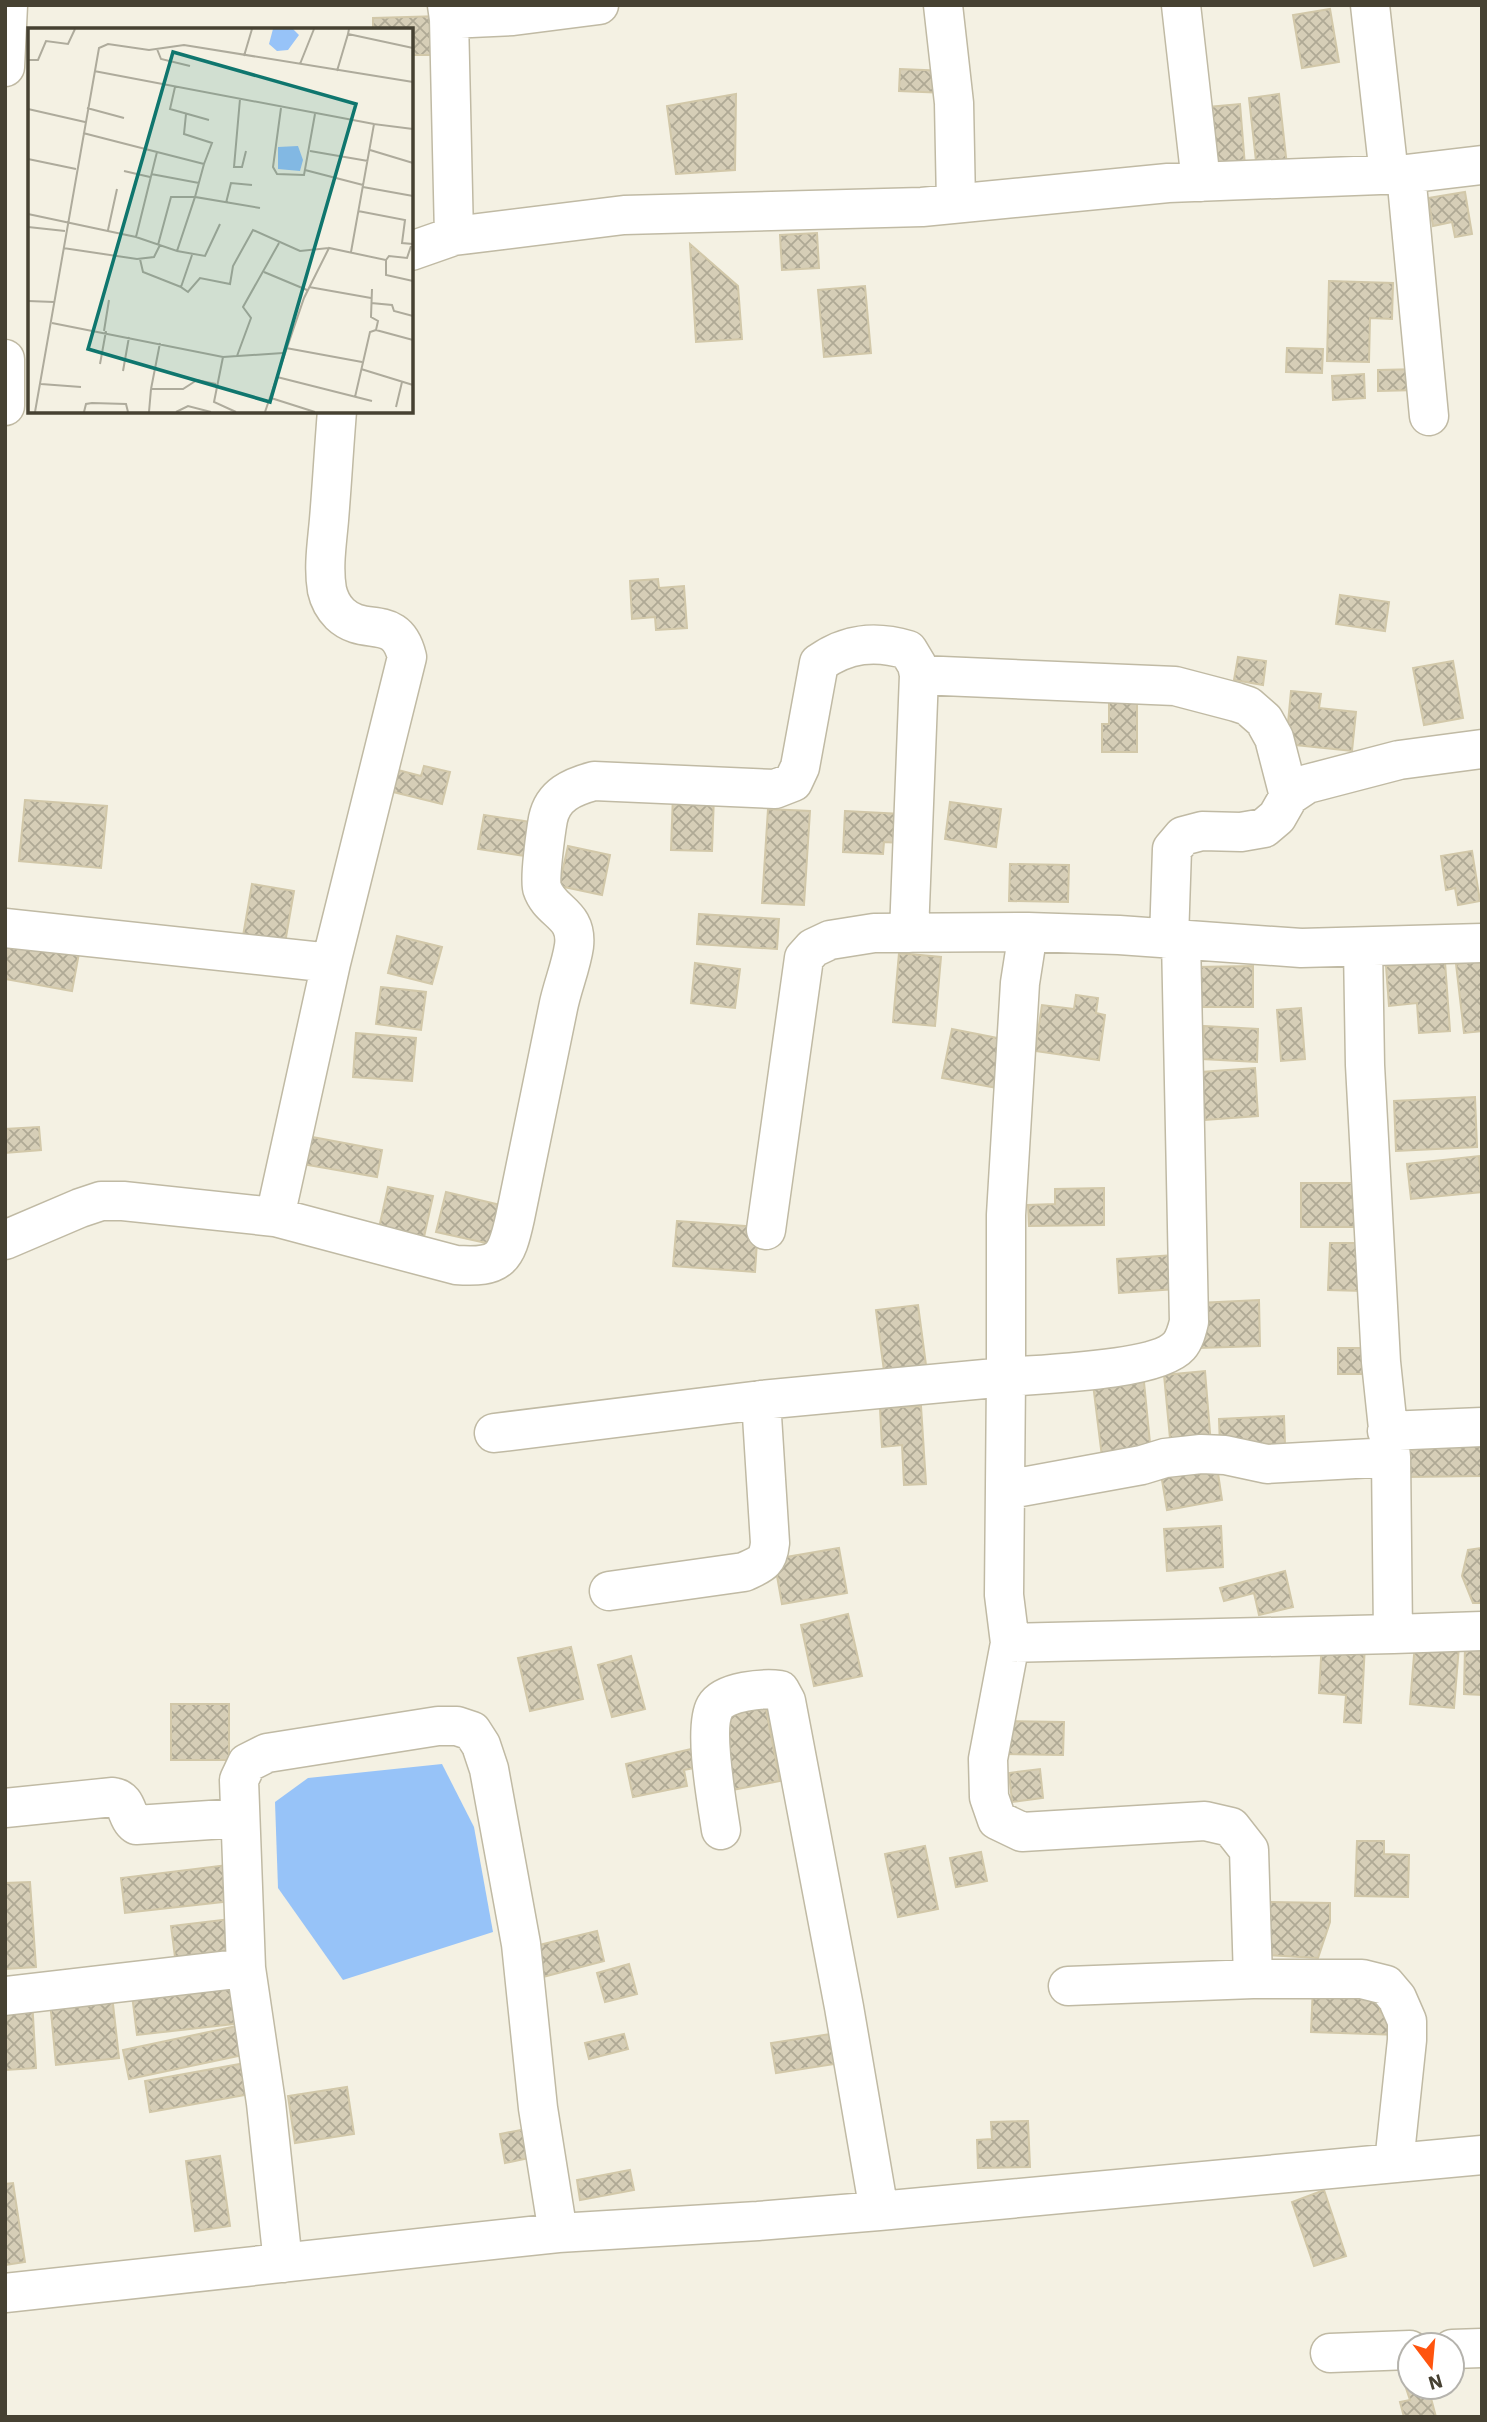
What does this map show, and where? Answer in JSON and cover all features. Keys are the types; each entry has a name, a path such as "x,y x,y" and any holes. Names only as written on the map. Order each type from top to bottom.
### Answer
{"street":[{"path":"454,236 448,12 513,16 599,5"},
{"path":"943,5 954,103 956,203"},
{"path":"1181,5 1201,182"},
{"path":"1370,5 1397,175 1429,416"},
{"path":"5,67 7,21"},
{"path":"413,250 454,236 624,215 922,207 1201,182 1397,175 1482,165"},
{"path":"275,1217 331,963 407,657 404,642 398,634 384,628 356,623 341,615 327,592 326,562 337,413"},
{"path":"5,1240 101,1201 123,1201 275,1217 456,1265 475,1266 501,1258 508,1249 516,1218 559,1004 575,944 572,925 565,915 551,905 541,886 549,817 557,799 575,786 594,781 775,789 793,782 800,767 819,663 835,652 857,644 889,644 908,650 919,675 909,933"},
{"path":"919,675 1175,686 1236,702 1248,706 1264,720 1274,738 1289,796"},
{"path":"494,1433 761,1400 1142,1364 1166,1356 1178,1348 1185,1337 1189,1322 1190,1288 1172,849 1183,836 1202,831 1241,832 1264,828 1277,817 1289,796 1307,784 1399,760 1482,749"},
{"path":"5,928 331,963"},
{"path":"1028,932 1020,983 1006,1215 1004,1595 1010,1643 988,1759 989,1797 998,1820 1022,1832 1205,1821 1231,1827 1249,1850 1253,1979"},
{"path":"766,1230 804,958 813,948 830,940 874,933 1028,932 1301,948 1482,943"},
{"path":"1363,947 1365,1065 1380,1349 1389,1444 1392,1634"},
{"path":"609,1591 744,1572 763,1563 769,1556 761,1400"},
{"path":"1005,1490 1142,1465 1165,1458 1201,1454 1225,1455 1267,1464 1482,1427"},
{"path":"1010,1643 1482,1631"},
{"path":"720,1830 711,1753 710,1718 716,1704 734,1694 780,1690 786,1701 880,2211"},
{"path":"283,2263 246,1968 239,1780 247,1763 267,1752 438,1726 457,1726 472,1731 481,1745 489,1769 521,1944 538,2108 558,2233"},
{"path":"5,1808 113,1797 120,1798 125,1803 129,1817 136,1825 240,1818"},
{"path":"5,1996 246,1968"},
{"path":"1068,1986 1253,1979 1362,1979 1387,1985 1397,1998 1407,2021 1394,2163"},
{"path":"5,2292 558,2233 880,2211 1482,2155"},
{"path":"1330,2353 1396,2351"}],"water":[{"path":"442,1764 474,1827 493,1932 343,1980 278,1888 275,1802 308,1778"}],"building":[{"path":"1330,9 1339,62 1302,68 1293,15"},
{"path":"441,16 442,55 413,55 413,28 373,28 373,18"},
{"path":"900,69 947,71 946,93 899,91"},
{"path":"736,94 735,170 676,174 667,106"},
{"path":"1279,94 1287,166 1257,170 1249,98"},
{"path":"1240,104 1245,166 1213,170 1208,107"},
{"path":"1465,192 1472,234 1455,237 1452,222 1433,226 1428,198"},
{"path":"817,233 819,268 782,270 780,235"},
{"path":"690,244 738,286 742,339 696,342"},
{"path":"1329,281 1393,283 1392,319 1370,318 1369,362 1327,361"},
{"path":"865,286 871,353 824,357 818,290"},
{"path":"1287,348 1323,349 1322,373 1286,372"},
{"path":"1419,369 1419,390 1378,391 1378,370"},
{"path":"1364,374 1365,398 1333,400 1332,376"},
{"path":"658,579 659,588 684,586 687,628 656,630 655,617 632,619 630,581"},
{"path":"1340,595 1389,602 1385,631 1336,624"},
{"path":"1238,657 1266,661 1263,685 1234,680"},
{"path":"1453,661 1463,718 1424,725 1413,668"},
{"path":"1291,691 1321,694 1319,708 1356,712 1352,751 1286,744"},
{"path":"1109,696 1137,697 1137,752 1102,752 1102,724 1109,724"},
{"path":"424,766 450,772 442,804 393,792 398,770 421,776"},
{"path":"673,794 714,796 712,851 671,850"},
{"path":"25,800 107,806 101,868 19,861"},
{"path":"950,802 1001,809 996,847 945,839"},
{"path":"768,809 810,811 804,905 762,903"},
{"path":"845,811 902,814 901,843 884,842 883,854 843,852"},
{"path":"484,815 544,824 539,858 478,849"},
{"path":"568,846 610,855 602,895 559,886"},
{"path":"1472,851 1480,901 1458,905 1455,888 1446,890 1441,856"},
{"path":"1010,864 1069,865 1068,902 1009,901"},
{"path":"252,884 294,891 285,943 243,936"},
{"path":"699,914 779,919 777,949 697,944"},
{"path":"397,936 442,947 432,984 388,973"},
{"path":"5,940 79,953 72,991 5,979"},
{"path":"899,953 941,957 935,1026 893,1022"},
{"path":"1482,961 1482,1031 1464,1033 1456,964"},
{"path":"1445,962 1450,1031 1419,1033 1417,1003 1389,1006 1386,966"},
{"path":"695,963 740,969 735,1008 691,1003"},
{"path":"1253,966 1253,1007 1195,1007 1195,967"},
{"path":"381,987 426,992 421,1030 376,1024"},
{"path":"1076,995 1098,998 1096,1013 1105,1015 1099,1060 1035,1051 1042,1005 1074,1009"},
{"path":"1301,1008 1305,1059 1281,1061 1277,1010"},
{"path":"1204,1026 1258,1029 1257,1062 1202,1059"},
{"path":"952,1029 1013,1041 1003,1089 942,1078"},
{"path":"356,1033 416,1038 412,1081 353,1077"},
{"path":"1255,1068 1258,1116 1205,1120 1201,1072"},
{"path":"1475,1097 1477,1147 1396,1151 1394,1101"},
{"path":"39,1127 41,1150 5,1153 5,1129"},
{"path":"307,1136 382,1150 377,1177 302,1164"},
{"path":"1479,1156 1482,1192 1411,1199 1407,1164"},
{"path":"1301,1183 1364,1183 1364,1227 1301,1227"},
{"path":"388,1187 433,1196 424,1237 379,1228"},
{"path":"1104,1188 1104,1225 1029,1226 1028,1205 1055,1204 1055,1189"},
{"path":"446,1192 509,1207 500,1246 436,1232"},
{"path":"677,1221 758,1227 755,1272 673,1266"},
{"path":"1330,1243 1366,1243 1364,1291 1328,1290"},
{"path":"1174,1255 1176,1289 1119,1293 1117,1259"},
{"path":"1259,1300 1260,1346 1199,1348 1198,1303"},
{"path":"918,1305 926,1365 884,1371 876,1310"},
{"path":"1338,1348 1370,1348 1370,1374 1338,1374"},
{"path":"1205,1371 1211,1445 1171,1449 1164,1375"},
{"path":"1143,1372 1151,1453 1102,1457 1092,1376"},
{"path":"921,1406 926,1484 904,1485 902,1445 882,1447 880,1408"},
{"path":"1284,1416 1285,1444 1220,1447 1219,1419"},
{"path":"1481,1439 1482,1476 1407,1477 1407,1440"},
{"path":"1216,1460 1222,1500 1167,1510 1160,1468"},
{"path":"1221,1526 1223,1567 1167,1571 1164,1529"},
{"path":"839,1548 847,1593 782,1604 774,1559"},
{"path":"1482,1548 1482,1603 1473,1603 1462,1576 1468,1550"},
{"path":"1285,1571 1293,1607 1259,1615 1254,1593 1224,1601 1220,1588"},
{"path":"848,1614 862,1676 814,1686 801,1625"},
{"path":"1322,1641 1365,1644 1361,1723 1344,1722 1346,1695 1319,1693"},
{"path":"1415,1643 1459,1646 1454,1708 1410,1704"},
{"path":"1465,1645 1482,1646 1482,1695 1464,1694"},
{"path":"571,1647 583,1699 530,1711 518,1658"},
{"path":"631,1656 645,1709 612,1717 598,1665"},
{"path":"171,1704 229,1704 229,1760 171,1760"},
{"path":"765,1704 780,1781 732,1790 717,1713"},
{"path":"1004,1721 1064,1722 1063,1755 1003,1754"},
{"path":"700,1747 704,1766 684,1770 687,1786 633,1797 626,1764"},
{"path":"1040,1769 1043,1798 1012,1802 1009,1773"},
{"path":"1357,1841 1384,1841 1384,1854 1409,1855 1408,1897 1355,1896"},
{"path":"925,1846 938,1909 898,1917 885,1854"},
{"path":"981,1852 987,1881 956,1887 950,1858"},
{"path":"227,1865 231,1901 125,1913 121,1878"},
{"path":"30,1882 36,1967 5,1969 5,1883"},
{"path":"1266,1902 1330,1903 1330,1922 1318,1958 1264,1955"},
{"path":"230,1919 234,1950 175,1957 171,1926"},
{"path":"597,1931 604,1961 543,1977 535,1946"},
{"path":"629,1964 637,1994 605,2002 597,1973"},
{"path":"236,1975 242,2023 137,2035 131,1987"},
{"path":"1313,1986 1381,1989 1380,2012 1401,2013 1400,2035 1311,2032"},
{"path":"112,1995 119,2058 56,2065 50,2001"},
{"path":"32,1999 36,2068 5,2070 5,2001"},
{"path":"237,2026 243,2055 129,2079 123,2050"},
{"path":"837,2033 841,2063 776,2073 771,2043"},
{"path":"624,2034 628,2049 589,2059 585,2043"},
{"path":"251,2062 256,2093 150,2112 145,2081"},
{"path":"347,2087 354,2134 295,2143 288,2096"},
{"path":"1028,2121 1030,2167 978,2168 977,2140 992,2139 991,2122"},
{"path":"537,2127 543,2155 505,2163 500,2134"},
{"path":"220,2156 230,2226 195,2231 186,2161"},
{"path":"630,2170 634,2190 580,2200 577,2180"},
{"path":"13,2183 25,2262 5,2265 5,2184"},
{"path":"1324,2190 1346,2256 1314,2266 1292,2202"},
{"path":"1432,2401 1436,2417 1404,2417 1400,2402"}]}
